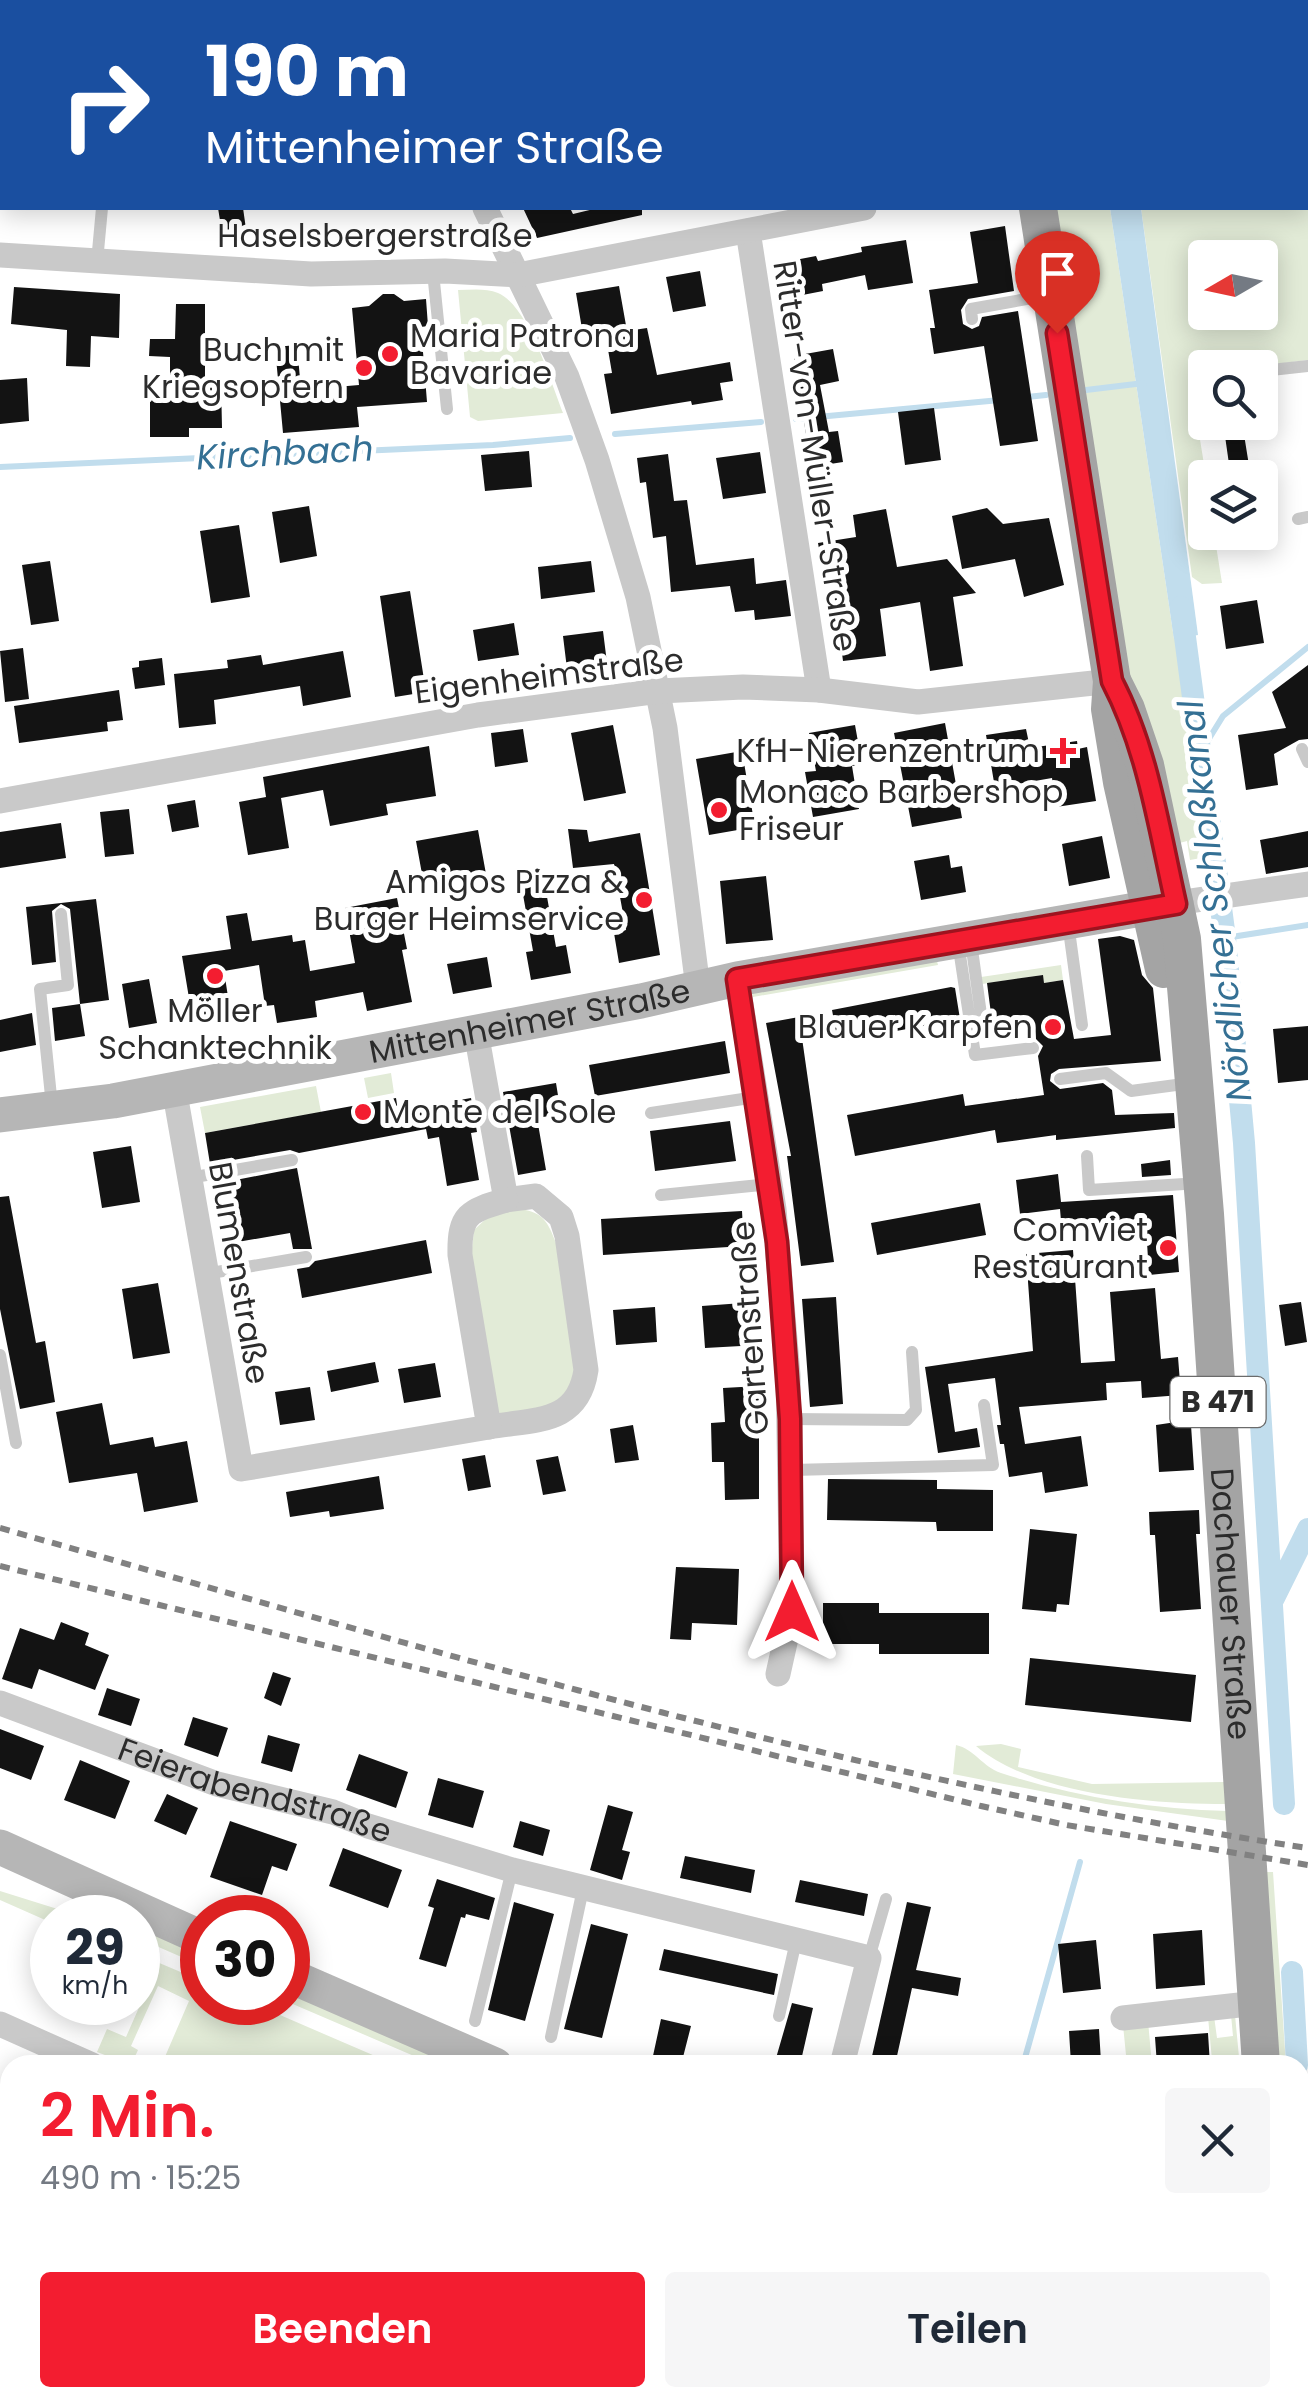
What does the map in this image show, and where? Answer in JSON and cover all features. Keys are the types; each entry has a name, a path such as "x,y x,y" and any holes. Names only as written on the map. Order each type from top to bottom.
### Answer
{"main road":[{"name":"B 471","path":"1038,210 1112,681 1110,710 1119,764 1176,903"},
{"name":"Mittenheimer Straße","path":"0,1116 113,1101 737,979 1176,903"},
{"name":"Dachauer Straße","path":"1176,903 1202,1183 1260,2055"},
{"path":"0,1848 106,1895"},
{"path":"0,1869 26,1880 87,1895"},
{"path":"310,1985 472,2055"}],"street":[{"path":"485,210 566,377 597,460 638,597 659,691 698,988"},
{"name":"Haselsbergerstraße","path":"0,255 311,274 518,275 854,210"},
{"name":"Ritter-von-Müller-Straße","path":"748,231 819,690"},
{"name":"Eigenheimstraße","path":"0,801 478,715 659,691 743,687 819,690 918,702 1112,681"},
{"path":"1176,903 1308,884"},
{"name":"Gartenstraße","path":"737,979 770,1184 790,1419 792,1612 778,1674"},
{"path":"476,1032 506,1200 484,1206 468,1216 460,1230 460,1255 490,1427"},
{"name":"Blumenstraße","path":"174,1088 243,1476 554,1416 578,1399 586,1370 561,1217 536,1196 506,1200"},
{"name":"Feierabendstraße","path":"0,1702 217,1784 332,1812 583,1889 870,1958"},
{"path":"845,2055 870,1958"},
{"path":"1122,2018 1257,2003"},
{"path":"0,2024 70,2055"}],"lane":[{"path":"98,262 102,210"},
{"path":"432,272 448,409"},
{"path":"972,319 971,309 1052,295"},
{"path":"1278,369 1308,366"},
{"path":"52,1108 40,989 68,985 61,914"},
{"path":"1067,920 1082,1024"},
{"path":"964,939 983,1029"},
{"path":"964,939 975,1055 1033,1048"},
{"path":"1060,1079 1106,1074 1131,1091 1192,1083"},
{"path":"651,1113 756,1098"},
{"path":"1086,1156 1089,1190 1202,1183"},
{"path":"189,1178 292,1160"},
{"path":"661,1195 770,1184"},
{"path":"205,1274 306,1257"},
{"path":"790,1419 907,1420 916,1410 912,1352"},
{"path":"0,1355 16,1443"},
{"path":"792,1470 993,1465 984,1405"},
{"path":"475,2021 512,1870"},
{"path":"551,2037 583,1889"},
{"path":"870,1958 886,1899"},
{"path":"779,2016 796,1941"}],"green space":[{"path":"1052,210 1110,210 1174,639 1186,637 1212,856 1190,860 1187,841 1172,845 1131,685"},
{"path":"1141,210 1308,210 1308,360 1278,364 1278,350 1188,350 1188,440 1200,440 1203,460 1188,460 1188,548"},
{"path":"458,290 498,293 520,313 538,347 563,413 478,421 470,417"},
{"path":"1188,550 1217,550 1222,583 1202,584 1192,577"},
{"path":"936,957 938,965 753,997 751,989"},
{"path":"1061,965 1063,980 1044,983 1042,975 982,984 981,977"},
{"path":"391,1073 394,1093 368,1098 364,1078"},
{"path":"316,1086 321,1112 205,1133 200,1107"},
{"path":"520,1209 544,1219 556,1243 578,1380 548,1410 498,1414 470,1266 474,1230 490,1215"},
{"path":"1001,1744 1021,1749 1018,1767 1092,1784 1225,1782 1226,1804 1130,1799 1061,1786 1000,1763 976,1746"},
{"path":"956,1745 995,1770 1056,1789 1170,1808 1228,1811 1228,1821 1106,1804 953,1774"},
{"path":"1260,1872 1273,1872 1285,2055 1272,2055"},
{"path":"0,1891 30,1900 30,1913 0,1900"},
{"path":"160,1934 180,1942 180,1956 160,1948"},
{"path":"160,1963 180,1972 180,1997 160,1987"},
{"path":"310,1998 443,2055 412,2055 310,2011"},
{"path":"1231,2015 1235,2015 1239,2055 1212,2055 1208,2017 1214,2016 1217,2038 1233,2036"},
{"path":"1148,2021 1151,2055 1126,2055 1123,2025"},
{"path":"180,2022 180,2025 303,2025 373,2055 166,2055"},
{"path":"131,2025 140,2025 131,2046 138,2050 136,2055 97,2052 107,2029 126,2037"}],"water":[{"path":"1110,210 1141,210 1198,635 1174,639"}],"building":[{"path":"218,210 243,210 246,229 222,233"},
{"path":"524,210 571,210 573,214 590,210 642,210 642,215 537,238"},
{"path":"1005,226 1014,291 968,299 961,310 963,324 972,329 979,326 982,317 1018,311 1038,441 1000,446 984,346 934,354 930,328 935,328 929,290 978,283 970,232"},
{"path":"906,240 913,283 868,290 865,275 822,284 823,291 782,299 774,264 816,256 818,261 862,252 861,247"},
{"path":"700,271 706,306 673,312 666,277"},
{"path":"619,286 627,331 647,328 657,375 730,362 733,381 720,383 723,400 611,414 604,374 612,373 604,326 582,329 576,293"},
{"path":"14,287 120,294 119,338 91,336 90,367 66,366 67,330 11,324"},
{"name":"Maria Patrona Bavariae","path":"383,294 394,294 404,301 426,299 428,326 421,327 427,402 357,407 359,427 283,433 275,347 297,345 301,390 359,385 352,308 369,306"},
{"path":"176,304 205,304 205,381 221,381 222,428 189,428 189,437 150,437 150,399 170,399 170,357 149,356 150,339 175,339"},
{"path":"833,349 839,381 820,385 829,432 838,431 843,462 811,467 794,356"},
{"path":"27,378 29,421 0,424 0,380"},
{"path":"934,408 941,460 905,465 898,412"},
{"path":"1226,440 1245,440 1248,460 1228,460"},
{"path":"529,451 532,487 485,491 481,455"},
{"path":"760,452 766,493 723,499 716,458"},
{"path":"668,454 674,501 687,500 696,565 754,558 756,584 786,580 791,616 755,620 754,610 735,612 730,586 671,592 666,536 653,538 646,482 640,483 637,458"},
{"path":"309,506 317,556 280,563 272,512"},
{"path":"987,508 1003,524 1049,518 1064,585 1024,597 1015,559 962,569 952,516"},
{"path":"886,509 897,567 947,559 976,593 953,597 963,666 930,671 920,602 880,609 886,656 843,661 831,570 823,572 818,543 856,537 853,515"},
{"path":"239,525 250,597 211,603 200,531"},
{"path":"50,561 59,621 31,625 22,565"},
{"path":"591,561 595,592 541,599 538,567"},
{"path":"410,591 426,692 395,697 380,596"},
{"path":"1257,600 1264,643 1226,649 1220,606"},
{"path":"514,623 519,655 478,661 473,630"},
{"path":"603,631 607,663 567,669 563,636"},
{"path":"23,648 29,699 5,702 0,651"},
{"path":"343,651 351,697 303,706 300,686 214,700 216,724 179,728 174,674 228,668 227,660 261,655 263,665"},
{"path":"162,658 165,685 135,689 132,668 139,667 139,661"},
{"path":"1308,665 1308,739 1274,754 1278,785 1246,790 1238,735 1286,728 1272,692"},
{"path":"119,690 123,720 107,722 108,731 19,743 14,706"},
{"path":"945,723 962,818 912,827 894,733"},
{"path":"613,725 626,793 584,801 571,733"},
{"path":"855,725 862,764 852,766 859,809 813,817 805,772 816,771 809,733"},
{"path":"523,729 528,762 495,767 491,733"},
{"path":"1026,729 1030,748 1077,741 1078,749 1087,747 1096,801 1056,807 1052,778 995,788 986,735"},
{"path":"429,746 436,796 386,804 388,815 330,826 323,790 281,798 289,848 248,855 239,802 266,797 263,777"},
{"path":"742,751 755,827 709,835 696,759"},
{"path":"195,800 199,827 172,832 167,805"},
{"path":"129,809 134,854 105,857 100,812"},
{"path":"61,823 66,858 0,868 0,832"},
{"path":"568,829 587,830 589,842 640,833 660,955 619,963 614,933 626,930 614,864 573,868"},
{"path":"478,830 486,874 424,885 416,841"},
{"path":"1308,831 1308,867 1266,874 1260,840"},
{"path":"1102,836 1110,878 1069,886 1062,844"},
{"path":"949,855 951,868 962,866 966,892 921,900 914,861"},
{"path":"542,869 556,947 566,945 571,973 531,980 526,952 533,951 519,872"},
{"path":"766,876 773,940 726,944 720,881"},
{"path":"397,898 412,1002 367,1011 363,992 315,1001 317,1017 277,1023 274,1005 265,1006 259,965 224,971 231,1016 193,1022 182,956 231,949 226,916 247,913 252,941 292,935 293,942 305,940 310,971 355,963 345,908"},
{"path":"96,899 109,1000 80,1004 70,909 61,904 52,911 56,962 32,965 26,907"},
{"path":"1120,936 1134,940 1142,975 1153,988 1161,1061 1059,1069 1051,1074 1050,1081 1060,1089 1103,1083 1112,1090 1115,1115 1174,1113 1175,1128 1056,1140 1056,1135 997,1143 995,1130 855,1156 847,1115 963,1094 965,1106 1044,1095 1038,1056 1043,1046 1036,1039 1034,1024 993,1029 987,983 1043,975 1044,983 1063,980 1074,1039 1111,1035 1098,939"},
{"path":"487,957 492,987 453,994 447,964"},
{"path":"149,979 157,1023 129,1028 122,984"},
{"path":"955,988 960,1019 838,1042 832,1010"},
{"path":"80,1004 85,1036 55,1041 52,1008"},
{"path":"32,1013 36,1045 0,1052 0,1020"},
{"path":"799,1017 834,1262 801,1266 787,1156 791,1156 766,1023"},
{"path":"1308,1026 1308,1080 1278,1083 1273,1029"},
{"path":"725,1041 730,1073 595,1096 589,1065"},
{"path":"556,1083 561,1114 537,1118 546,1170 518,1175 503,1092"},
{"path":"396,1098 398,1111 471,1098 477,1132 471,1133 479,1180 447,1186 439,1137 428,1139 426,1129 299,1153 290,1150 210,1164 205,1133"},
{"path":"730,1121 736,1161 655,1171 650,1131"},
{"path":"131,1146 140,1202 102,1208 93,1152"},
{"path":"1170,1160 1171,1175 1142,1177 1141,1164"},
{"path":"297,1168 312,1249 293,1249 290,1233 226,1244 215,1184"},
{"path":"1058,1174 1061,1202 1173,1195 1179,1272 1149,1275 1146,1226 1062,1233 1060,1209 1020,1214 1016,1180"},
{"path":"9,1196 36,1343 45,1341 55,1402 20,1409 0,1309 0,1197"},
{"path":"980,1203 986,1235 877,1255 871,1223"},
{"path":"742,1211 744,1246 603,1255 601,1219"},
{"path":"426,1240 432,1273 302,1298 297,1269 309,1267 315,1261"},
{"path":"1073,1250 1081,1363 1115,1361 1110,1292 1155,1288 1161,1359 1178,1357 1181,1395 1142,1398 1141,1381 1106,1383 1107,1400 1019,1407 1025,1444 1081,1436 1088,1486 1045,1493 1042,1472 1009,1477 997,1425 1001,1425 995,1378 948,1384 955,1432 977,1428 980,1447 938,1453 925,1367 1033,1351 1026,1254"},
{"path":"158,1283 170,1353 133,1359 122,1289"},
{"path":"836,1297 843,1404 810,1407 802,1299"},
{"path":"756,1302 759,1345 705,1348 702,1306"},
{"path":"1301,1302 1307,1342 1285,1346 1279,1305"},
{"path":"655,1307 657,1342 616,1345 613,1310"},
{"path":"375,1362 379,1382 331,1392 327,1371"},
{"path":"435,1363 441,1397 404,1403 398,1369"},
{"path":"759,1386 759,1499 725,1500 724,1462 712,1462 711,1423 725,1422 723,1388"},
{"path":"310,1387 315,1420 280,1425 275,1392"},
{"path":"102,1403 110,1445 153,1437 155,1447 187,1441 198,1502 144,1512 137,1473 69,1483 56,1412"},
{"path":"1183,1421 1183,1426 1191,1425 1194,1470 1159,1472 1156,1425"},
{"path":"633,1425 639,1460 615,1463 610,1429"},
{"path":"485,1455 491,1487 468,1491 462,1459"},
{"path":"558,1456 566,1491 543,1495 536,1460"},
{"path":"379,1476 384,1509 330,1517 329,1511 290,1517 286,1492"},
{"path":"828,1479 937,1480 937,1489 993,1490 993,1531 937,1531 936,1522 827,1520"},
{"path":"1199,1510 1200,1534 1196,1534 1201,1609 1160,1612 1155,1535 1150,1535 1149,1512"},
{"path":"1030,1529 1077,1534 1069,1605 1057,1604 1056,1612 1022,1609"},
{"path":"676,1567 739,1569 737,1625 692,1623 691,1640 670,1639"},
{"path":"823,1603 879,1603 879,1613 989,1613 989,1654 879,1654 879,1644 823,1644"},
{"path":"61,1622 89,1633 85,1645 109,1655 95,1690 39,1669 32,1689 2,1679 20,1628 54,1640"},
{"path":"1030,1658 1196,1675 1191,1722 1025,1705"},
{"path":"273,1672 291,1678 281,1706 264,1698"},
{"path":"107,1688 140,1699 131,1726 98,1715"},
{"path":"193,1717 228,1728 218,1757 184,1745"},
{"path":"0,1729 44,1746 31,1780 0,1768"},
{"path":"268,1735 300,1744 292,1772 261,1763"},
{"path":"359,1754 408,1772 396,1808 346,1790"},
{"path":"80,1760 130,1781 115,1819 64,1800"},
{"path":"438,1778 484,1791 473,1828 428,1815"},
{"path":"167,1794 198,1808 186,1835 154,1821"},
{"path":"608,1805 633,1812 622,1850 630,1852 622,1880 590,1870"},
{"path":"230,1821 297,1844 287,1871 272,1866 262,1895 210,1877"},
{"path":"520,1821 550,1830 543,1856 513,1847"},
{"path":"343,1848 402,1870 388,1908 329,1886"},
{"path":"685,1856 755,1870 751,1893 680,1878"},
{"path":"437,1879 495,1898 489,1920 466,1914 461,1917 446,1967 419,1959 434,1908 428,1906"},
{"path":"800,1880 868,1894 864,1916 795,1902"},
{"path":"514,1902 554,1914 525,2021 488,2010"},
{"path":"907,1902 931,1907 916,1970 961,1978 958,1996 912,1988 897,2055 872,2055"},
{"path":"591,1924 628,1934 602,2038 564,2029"},
{"path":"1202,1930 1205,1985 1156,1989 1153,1934"},
{"path":"1096,1940 1101,1989 1063,1993 1058,1944"},
{"path":"664,1949 778,1974 774,1995 659,1970"},
{"path":"792,2003 813,2008 802,2055 777,2055"},
{"path":"661,2019 691,2026 684,2055 653,2055"},
{"path":"1099,2029 1101,2055 1070,2055 1069,2031"},
{"path":"1208,2033 1209,2055 1156,2055 1155,2037"}],"waterway":[{"name":"Kirchbach","path":"1086,390 1144,383"},
{"name":"Kirchbach","path":"1027,397 1046,395"},
{"name":"Kirchbach","path":"796,419 1000,400"},
{"name":"Kirchbach","path":"615,434 761,422"},
{"name":"Kirchbach","path":"0,467 493,445 570,438"},
{"name":"Nördlicher Schloßkanal","path":"1181,607 1225,938 1244,1143 1284,1804"},
{"path":"1202,750 1223,716 1308,647"},
{"path":"1225,938 1308,925"},
{"path":"1274,1598 1308,1529"},
{"path":"1026,2055 1080,1862"},
{"path":"1292,1972 1296,2055"}],"railway":[{"path":"0,1528 486,1665 812,1750 1142,1820 1308,1848"},
{"path":"0,1566 981,1806 1066,1825 1308,1865"}],"place":[{"name":"Maria Patrona Bavariae","path":"390,354"},
{"name":"Buch mit Kriegsopfern","path":"364,368"},
{"name":"KfH-Nierenzentrum","path":"1063,751"},
{"name":"Monaco Barbershop Friseur","path":"719,810"},
{"name":"Amigos Pizza & Burger Heimservice","path":"644,900"},
{"name":"Möller Schanktechnik","path":"215,976"},
{"name":"Blauer Karpfen","path":"1053,1027"},
{"name":"Monte del Sole","path":"363,1112"},
{"name":"Comviet Restaurant","path":"1168,1248"}],"route":[{"path":"792,1612 790,1419 777,1242 737,979 1176,904 1145,765 1112,681 1057,333"}]}
